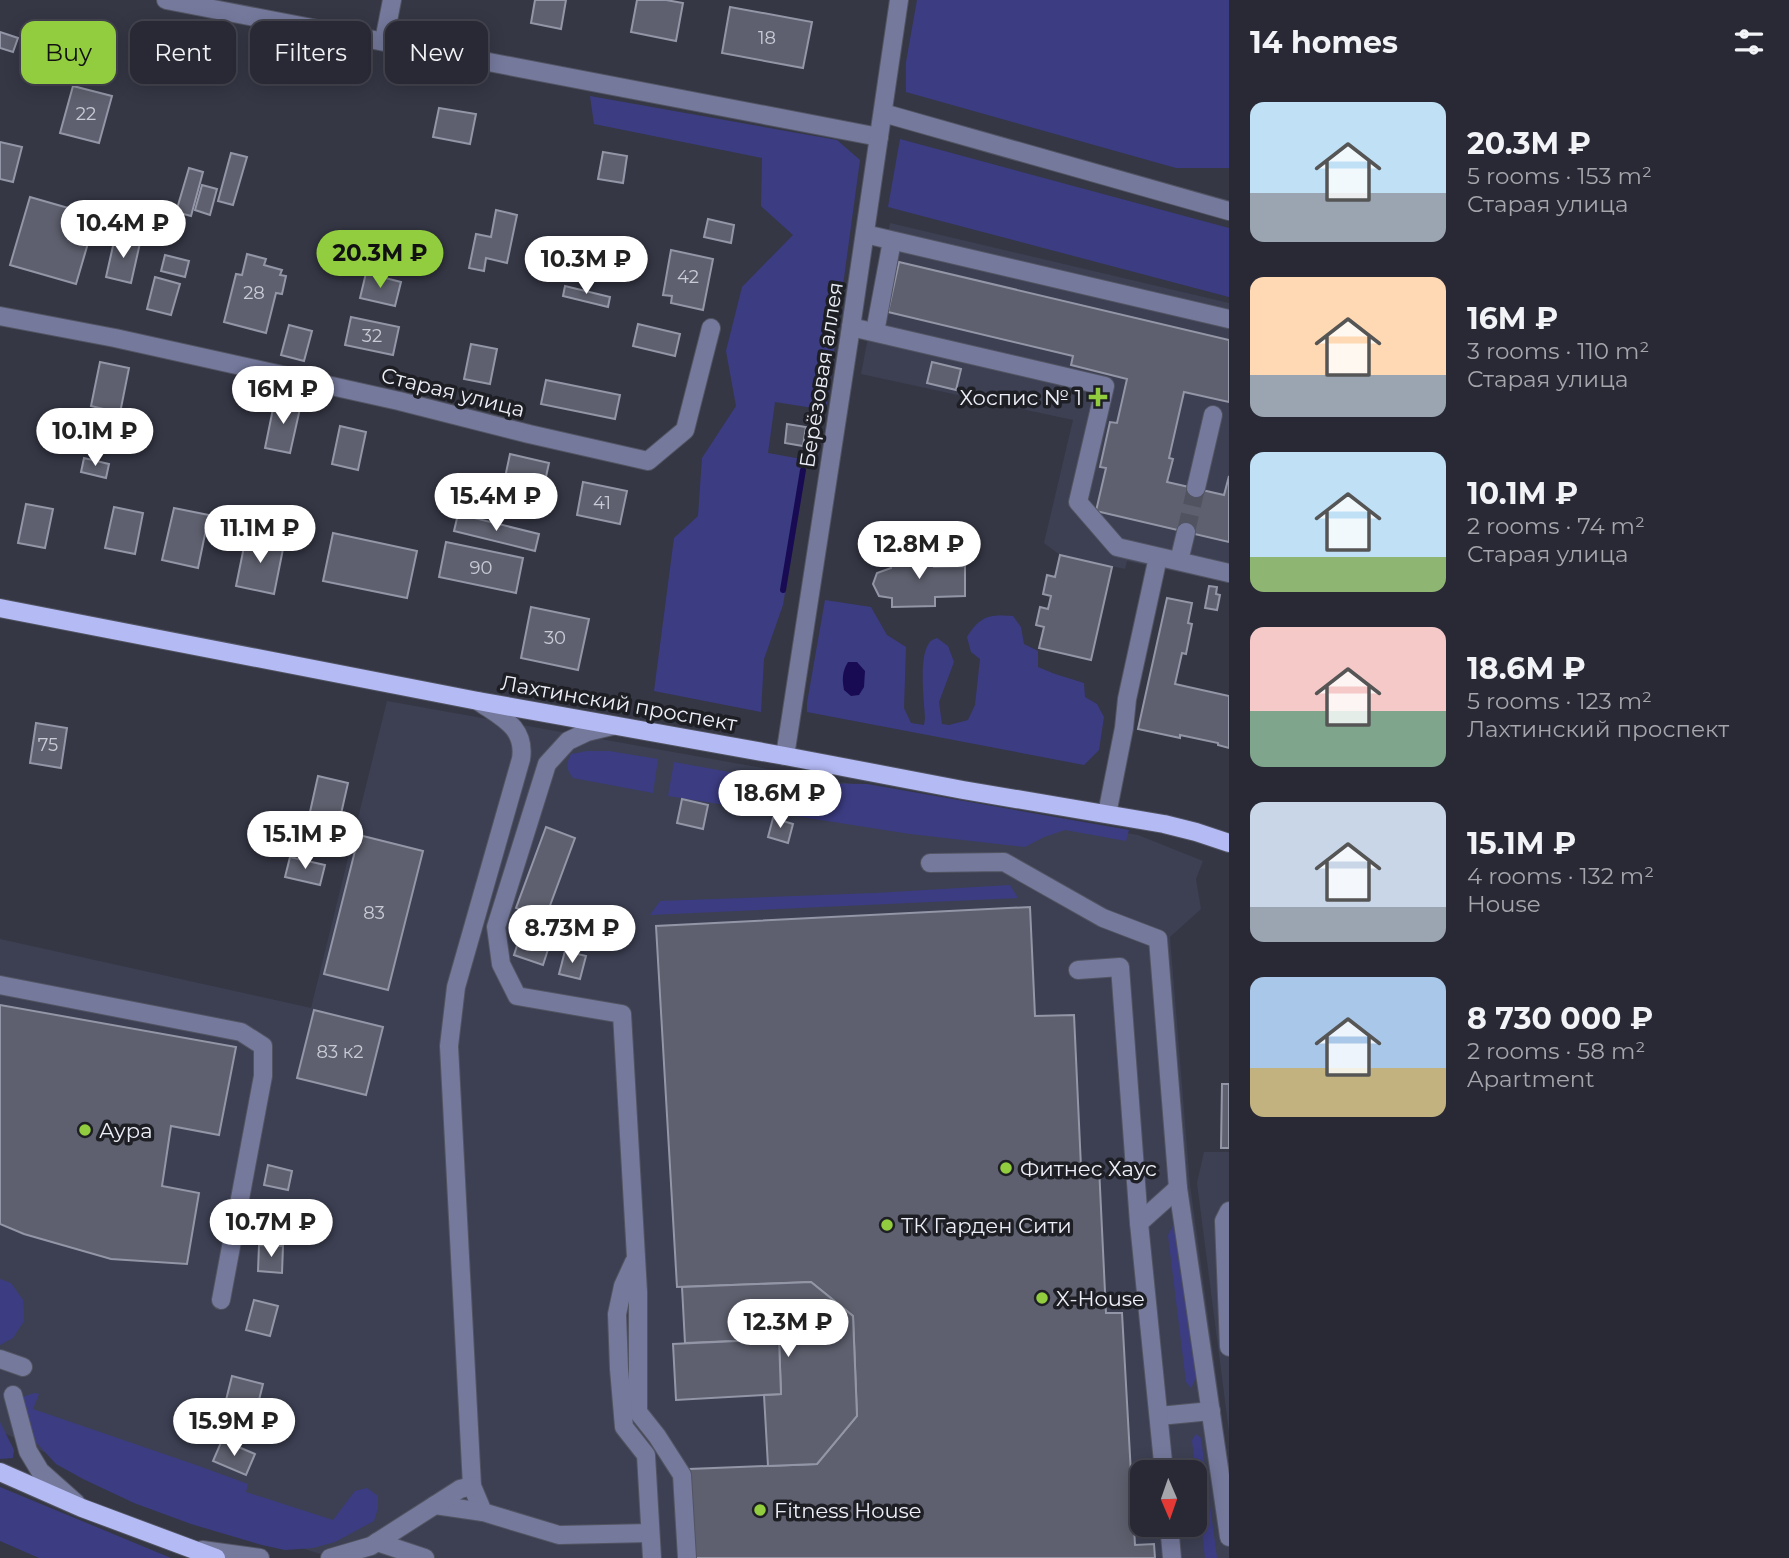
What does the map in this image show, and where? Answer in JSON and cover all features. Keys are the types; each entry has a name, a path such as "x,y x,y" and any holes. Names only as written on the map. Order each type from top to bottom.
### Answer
{"main road":[{"name":"Лахтинский проспект","path":"0,608 612,726 1164,824 1229,844"},
{"path":"0,1472 82,1508 216,1558"}],"street":[{"path":"166,0 879,137"},
{"path":"384,41 392,0"},
{"name":"Берёзовая аллея","path":"785,756 899,0"},
{"path":"883,113 1229,211"},
{"path":"865,234 1229,319"},
{"path":"875,332 892,241"},
{"path":"858,278 884,284"},
{"name":"Старая улица","path":"0,316 115,338 372,395 648,461 685,430 711,328"},
{"path":"851,327 1105,386 1078,502 1116,547 1229,573"},
{"path":"1196,488 1213,415"},
{"path":"1179,561 1186,532"},
{"path":"1108,814 1128,699 1158,557"},
{"path":"478,701 509,722 518,732 523,747 456,987 449,1046 472,1486 483,1512"},
{"path":"612,726 587,732 568,741 547,764 496,927 501,964 517,996 622,1014 638,1292 638,1412 682,1475 687,1558"},
{"path":"930,863 1004,862 1103,918 1158,939 1178,1188 1211,1411 1221,1429 1229,1537"},
{"path":"1078,970 1120,967 1139,1223 1163,1460"},
{"path":"0,985 241,1032 263,1045 263,1076 221,1300"},
{"path":"1139,1223 1178,1188"},
{"path":"1229,1211 1224,1221 1229,1347"},
{"path":"636,1259 623,1286 617,1314 619,1369 624,1427 646,1455 652,1558"},
{"path":"0,1359 23,1367"},
{"path":"13,1395 28,1451 40,1471 82,1508"},
{"path":"1159,1416 1211,1411"},
{"path":"330,1558 371,1546 460,1489 472,1486"},
{"path":"435,1505 483,1512 559,1535 650,1533"},
{"path":"1170,1537 1172,1558"},
{"path":"377,1542 425,1558"},
{"path":"188,1549 260,1558"}],"shaded area":[{"path":"917,0 1229,0 1229,168 1176,168 906,92 906,62"},
{"path":"590,96 837,140 860,160 826,410 775,402 768,453 807,460 783,605 764,659 761,712 654,691 674,538 698,516 702,458 736,406 726,351 742,287 793,235 761,206 762,158 594,124"},
{"path":"900,139 1229,228 1229,297 888,207"},
{"name":"Хоспис № 1","path":"890,223 1229,303 1229,583 1127,561 1125,569 1060,555 1044,543 1073,420 861,374"},
{"path":"825,600 871,607 887,635 906,647 904,708 911,723 924,725 923,670 925,651 930,642 937,638 948,646 954,662 939,702 942,724 968,720 975,705 980,659 971,652 967,637 976,625 986,618 998,615 1013,616 1021,627 1024,644 1038,651 1038,667 1084,683 1085,697 1097,704 1104,717 1099,750 1084,765 807,712"},
{"path":"848,662 857,662 865,671 864,687 859,695 851,696 844,690 843,676"},
{"path":"387,701 1138,835 1203,861 1196,879 1201,909 1170,937 1190,1185 1229,1468 1229,1558 333,1558 137,1496 0,1431 0,939 311,1008"},
{"path":"609,751 658,759 653,793 573,778 568,766 571,754"},
{"path":"674,762 791,783 867,784 1129,830 1126,841 1065,830 1025,847 910,834 668,796"},
{"path":"1010,885 1018,898 650,915 660,901"},
{"path":"1204,1152 1229,1152 1229,1432 1197,1183"},
{"path":"1173,1226 1178,1233 1196,1378 1191,1388 1186,1382 1168,1235"},
{"path":"0,1279 11,1283 23,1300 24,1321 13,1338 0,1345"},
{"path":"35,1393 39,1394 33,1409 248,1484 246,1492 333,1520 355,1491 367,1488 378,1496 374,1521 335,1542 313,1548 285,1550 191,1524 134,1503 56,1464 34,1440 20,1401"},
{"path":"0,1422 14,1450 13,1458 0,1459"},
{"path":"1196,1434 1201,1438 1204,1460 1194,1460 1192,1440"},
{"path":"0,1487 171,1558 39,1558 0,1541"},
{"path":"1208,1490 1217,1558 1205,1558 1203,1537 1208,1536"}],"building":[{"path":"535,0 566,0 561,29 531,23"},
{"path":"637,0 683,3 676,41 631,32"},
{"path":"730,7 812,22 803,68 722,53"},
{"path":"0,32 18,38 13,52 0,48"},
{"path":"73,86 112,96 99,143 60,133"},
{"path":"439,108 476,114 470,144 433,137"},
{"path":"0,142 22,147 13,182 0,179"},
{"path":"603,152 627,156 623,183 598,179"},
{"path":"231,153 247,157 233,205 218,201"},
{"path":"189,168 203,172 191,216 176,212"},
{"path":"202,185 217,189 210,215 195,210"},
{"path":"30,197 96,216 76,284 10,265"},
{"path":"496,210 517,215 507,263 486,258 484,271 469,268 476,234 491,237"},
{"path":"708,219 734,225 731,243 704,237"},
{"path":"115,237 140,243 131,283 106,277"},
{"path":"671,250 713,259 703,310 671,303 672,296 663,295"},
{"path":"247,254 266,259 264,265 282,270 280,275 286,276 282,294 276,293 266,333 224,322 236,274 242,275"},
{"path":"165,255 189,261 185,277 161,271"},
{"path":"899,262 1229,340 1229,402 1184,392 1169,458 1173,459 1167,482 1224,495 1229,476 1229,542 1096,511 1106,468 1100,467 1110,422 1117,423 1127,379 1071,365 1073,356 888,312"},
{"path":"366,273 401,282 395,306 360,298"},
{"path":"155,277 180,284 171,315 147,309"},
{"path":"565,286 610,297 608,307 563,296"},
{"path":"351,317 399,327 393,355 345,345"},
{"path":"638,324 680,334 675,356 633,346"},
{"path":"289,325 312,331 304,361 281,355"},
{"path":"471,344 497,349 490,384 464,379"},
{"path":"100,362 129,368 120,413 91,406"},
{"path":"932,362 961,369 956,390 927,383"},
{"path":"546,380 620,395 615,419 541,404"},
{"path":"275,399 301,404 290,453 265,448"},
{"path":"787,424 806,427 803,446 785,443"},
{"path":"340,426 366,432 358,470 332,464"},
{"path":"510,454 549,463 542,495 503,487"},
{"path":"84,458 109,464 106,478 81,472"},
{"path":"583,482 627,491 620,524 577,515"},
{"path":"26,504 53,509 45,548 18,543"},
{"path":"114,507 143,513 135,554 105,548"},
{"path":"174,508 209,515 198,568 162,560"},
{"path":"458,514 539,534 535,551 454,531"},
{"path":"333,533 417,551 407,598 323,581"},
{"path":"246,537 284,544 274,594 236,586"},
{"path":"446,542 523,558 516,593 439,577"},
{"path":"933,554 934,567 965,566 965,596 935,597 935,606 892,607 892,598 879,596 873,584 877,573 891,568 890,556"},
{"path":"1060,555 1112,567 1091,660 1039,648 1044,627 1036,625 1040,607 1048,609 1051,596 1043,594 1047,575 1055,577"},
{"path":"1209,586 1217,587 1216,594 1220,595 1217,610 1205,608"},
{"path":"1167,598 1192,603 1188,623 1192,624 1186,654 1182,653 1175,684 1229,696 1229,748 1180,735 1180,738 1138,729"},
{"path":"531,607 589,619 578,670 521,658"},
{"path":"36,723 67,728 61,768 30,763"},
{"path":"318,776 348,783 336,836 306,830"},
{"path":"682,799 708,805 703,829 677,823"},
{"path":"773,818 793,824 788,843 768,837"},
{"path":"546,827 575,838 545,919 516,908"},
{"path":"359,835 423,851 388,990 324,974"},
{"path":"290,857 325,865 320,885 285,877"},
{"name":"ТК Гарден Сити","path":"1030,907 1035,1016 1074,1015 1081,1167 1099,1167 1106,1313 1122,1313 1130,1460 1130,1537 1135,1537 1135,1545 1154,1544 1155,1558 693,1558 689,1469 817,1464 857,1416 853,1316 811,1282 677,1287 656,926"},
{"path":"524,924 553,934 543,965 514,955"},
{"path":"565,951 586,956 580,979 559,974"},
{"name":"Аура","path":"0,1005 236,1047 219,1135 171,1126 162,1186 199,1193 187,1264 111,1259 24,1234 0,1224"},
{"path":"314,1010 383,1027 366,1095 297,1078"},
{"path":"1222,1084 1229,1084 1229,1148 1221,1148"},
{"path":"268,1165 292,1171 288,1190 264,1185"},
{"path":"257,1205 290,1208 287,1235 254,1232"},
{"path":"259,1245 283,1246 282,1273 258,1271"},
{"path":"811,1282 853,1316 857,1416 817,1464 768,1466 764,1395 781,1394 779,1339 685,1343 682,1287"},
{"path":"254,1300 278,1306 270,1336 246,1330"},
{"path":"779,1339 781,1394 676,1400 673,1344"},
{"path":"232,1376 263,1384 257,1408 226,1400"},
{"path":"228,1404 264,1414 259,1433 223,1422"},
{"path":"222,1440 255,1454 246,1475 213,1461"}],"waterway":[{"path":"783,590 803,470"}],"tunnel":[{"path":"1186,532 1196,488"}],"place":[{"name":"Хоспис № 1","path":"1098,397"},
{"name":"Аура","path":"85,1130"},
{"name":"Фитнес Хаус","path":"1006,1168"},
{"name":"ТК Гарден Сити","path":"887,1225"},
{"name":"X-House","path":"1042,1298"},
{"name":"Fitness House","path":"760,1510"}]}
